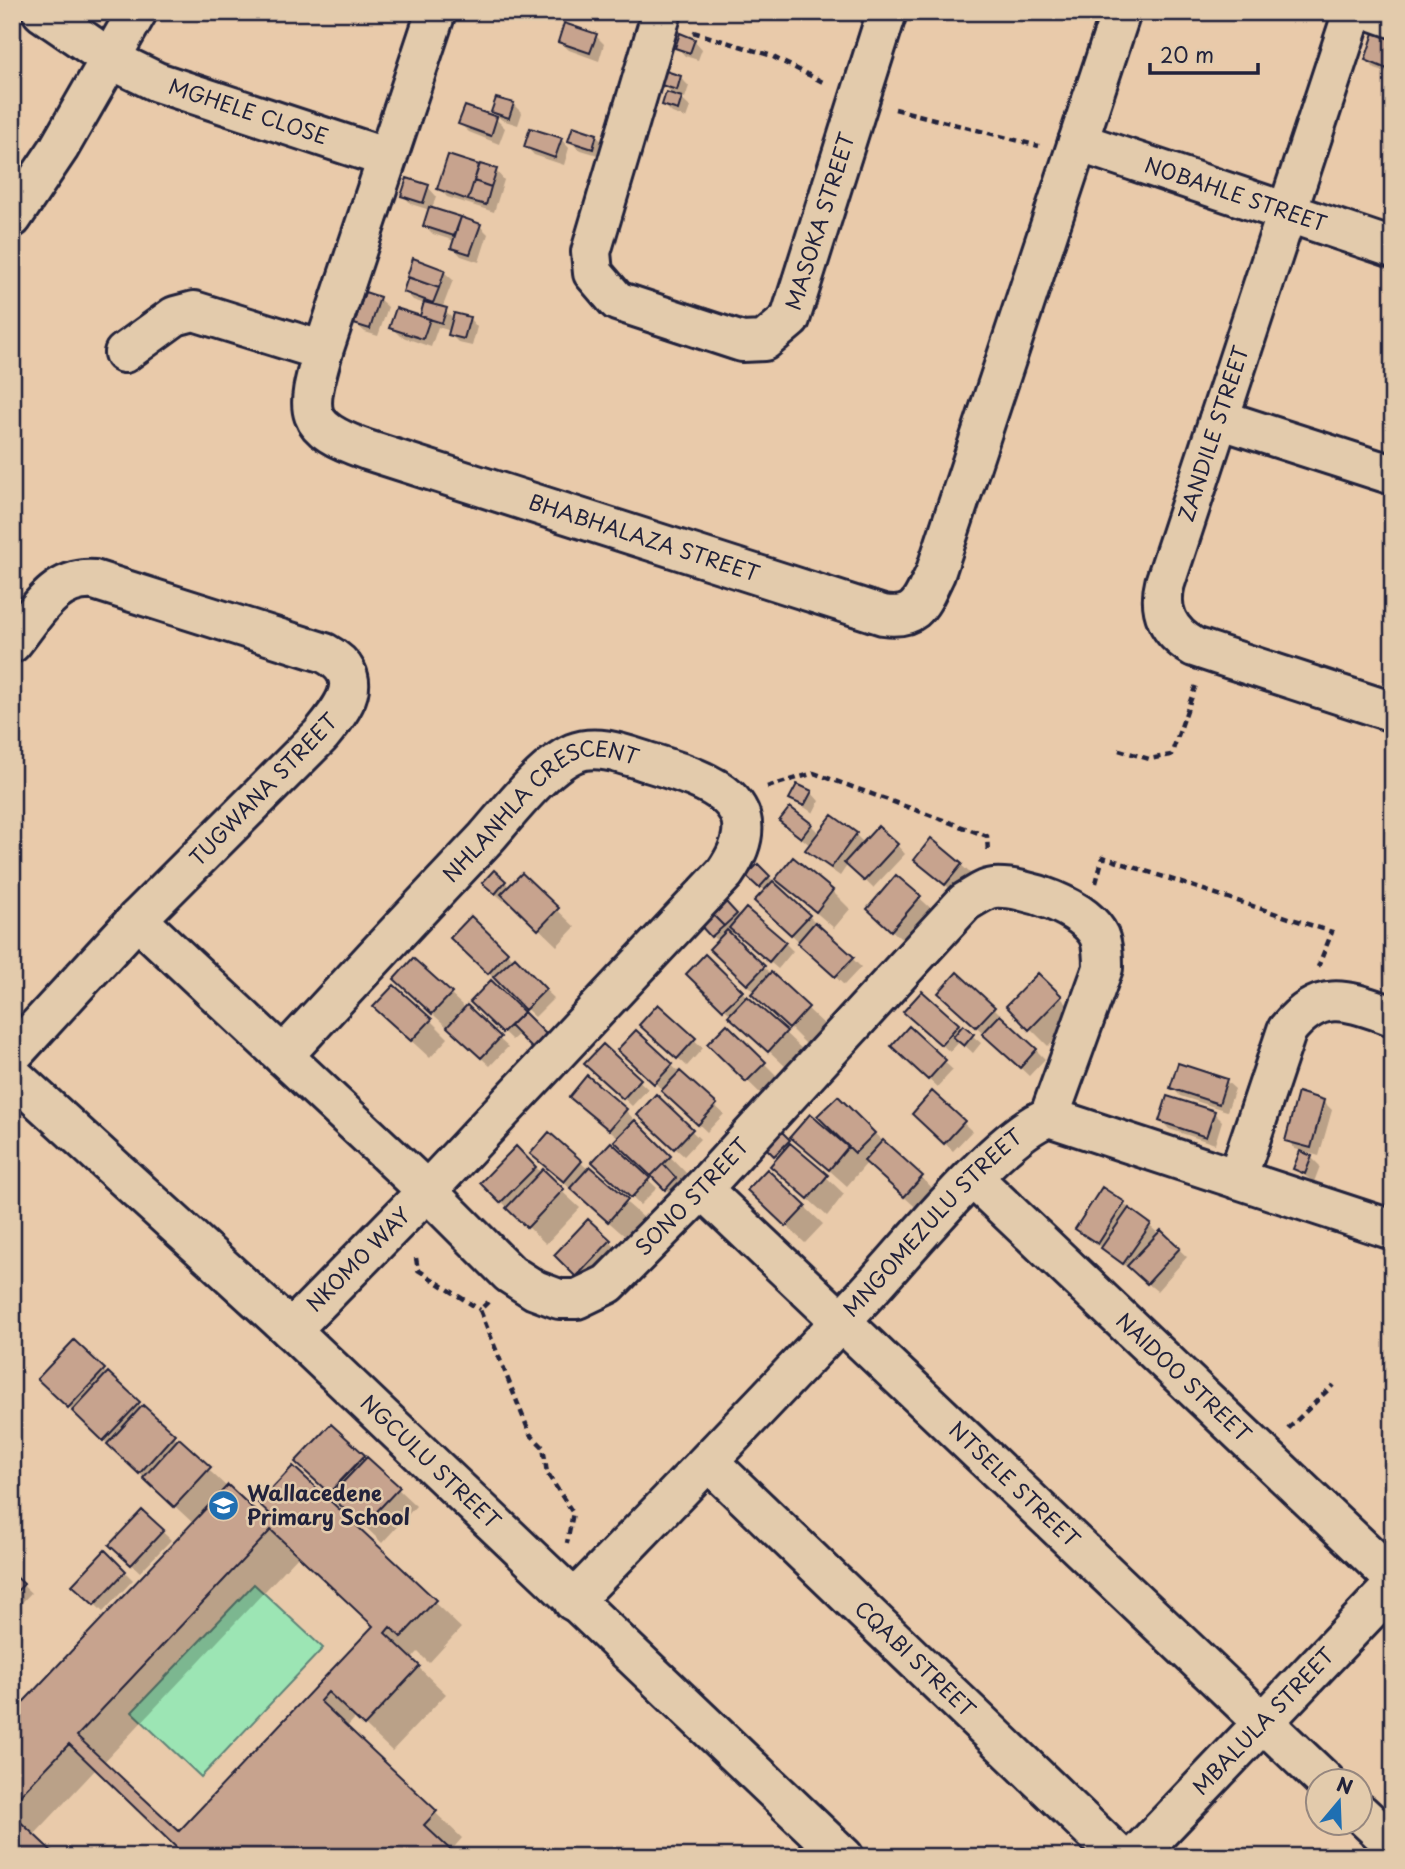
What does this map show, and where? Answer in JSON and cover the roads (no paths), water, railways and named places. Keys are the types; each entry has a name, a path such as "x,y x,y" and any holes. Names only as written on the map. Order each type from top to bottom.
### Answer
{"street":[{"name":"MGHELE CLOSE","path":"42,12 112,60 157,82 387,158"},
{"path":"12,218 112,60 137,12"},
{"name":"BHABHALAZA STREET","path":"436,12 323,351 310,408 315,421 341,441 883,615 909,615 919,605 934,574 1076,148"},
{"name":"MASOKA STREET","path":"660,17 591,252 593,273 617,301 742,342 764,341 790,319 887,12"},
{"path":"1076,148 1121,12"},
{"name":"ZANDILE STREET","path":"1353,12 1162,594 1166,619 1182,640 1393,712"},
{"path":"1376,12 1393,18"},
{"name":"NOBAHLE STREET","path":"1076,148 1287,212 1393,248"},
{"path":"124,354 175,316 194,311 323,351"},
{"path":"1219,419 1393,475"},
{"name":"TUGWANA STREET","path":"12,643 52,592 68,582 94,580 325,653 340,661 347,673 350,689 342,710 320,736 137,919 12,1055"},
{"name":"NHLANHLA CRESCENT","path":"283,1056 560,761 575,752 592,750 617,753 712,785 729,798 740,814 744,833 740,852 725,873 418,1201"},
{"name":"SONO STREET","path":"137,919 283,1056 418,1201 514,1277 559,1299 577,1299 608,1284 702,1189 965,902 991,888 1014,889 1051,900 1086,920 1098,935 1103,968 1049,1117"},
{"path":"1237,1179 1287,1030 1298,1017 1308,1008 1335,1000 1393,1016"},
{"name":"NGCULU STREET","path":"12,1076 291,1330 844,1857"},
{"path":"1049,1117 1393,1230"},
{"name":"MNGOMEZULU STREET","path":"573,1601 709,1462 974,1178 1021,1131 1049,1117"},
{"name":"NAIDOO STREET","path":"974,1178 1393,1578"},
{"name":"NTSELE STREET","path":"702,1189 1312,1768"},
{"name":"NKOMO WAY","path":"291,1330 418,1201"},
{"name":"CQABI STREET","path":"709,1462 1119,1857"},
{"name":"MBALULA STREET","path":"1135,1857 1393,1586"},
{"path":"1374,1826 1393,1844"}],"place":[{"name":"Wallacedene Primary School","path":"224,1506"}]}
